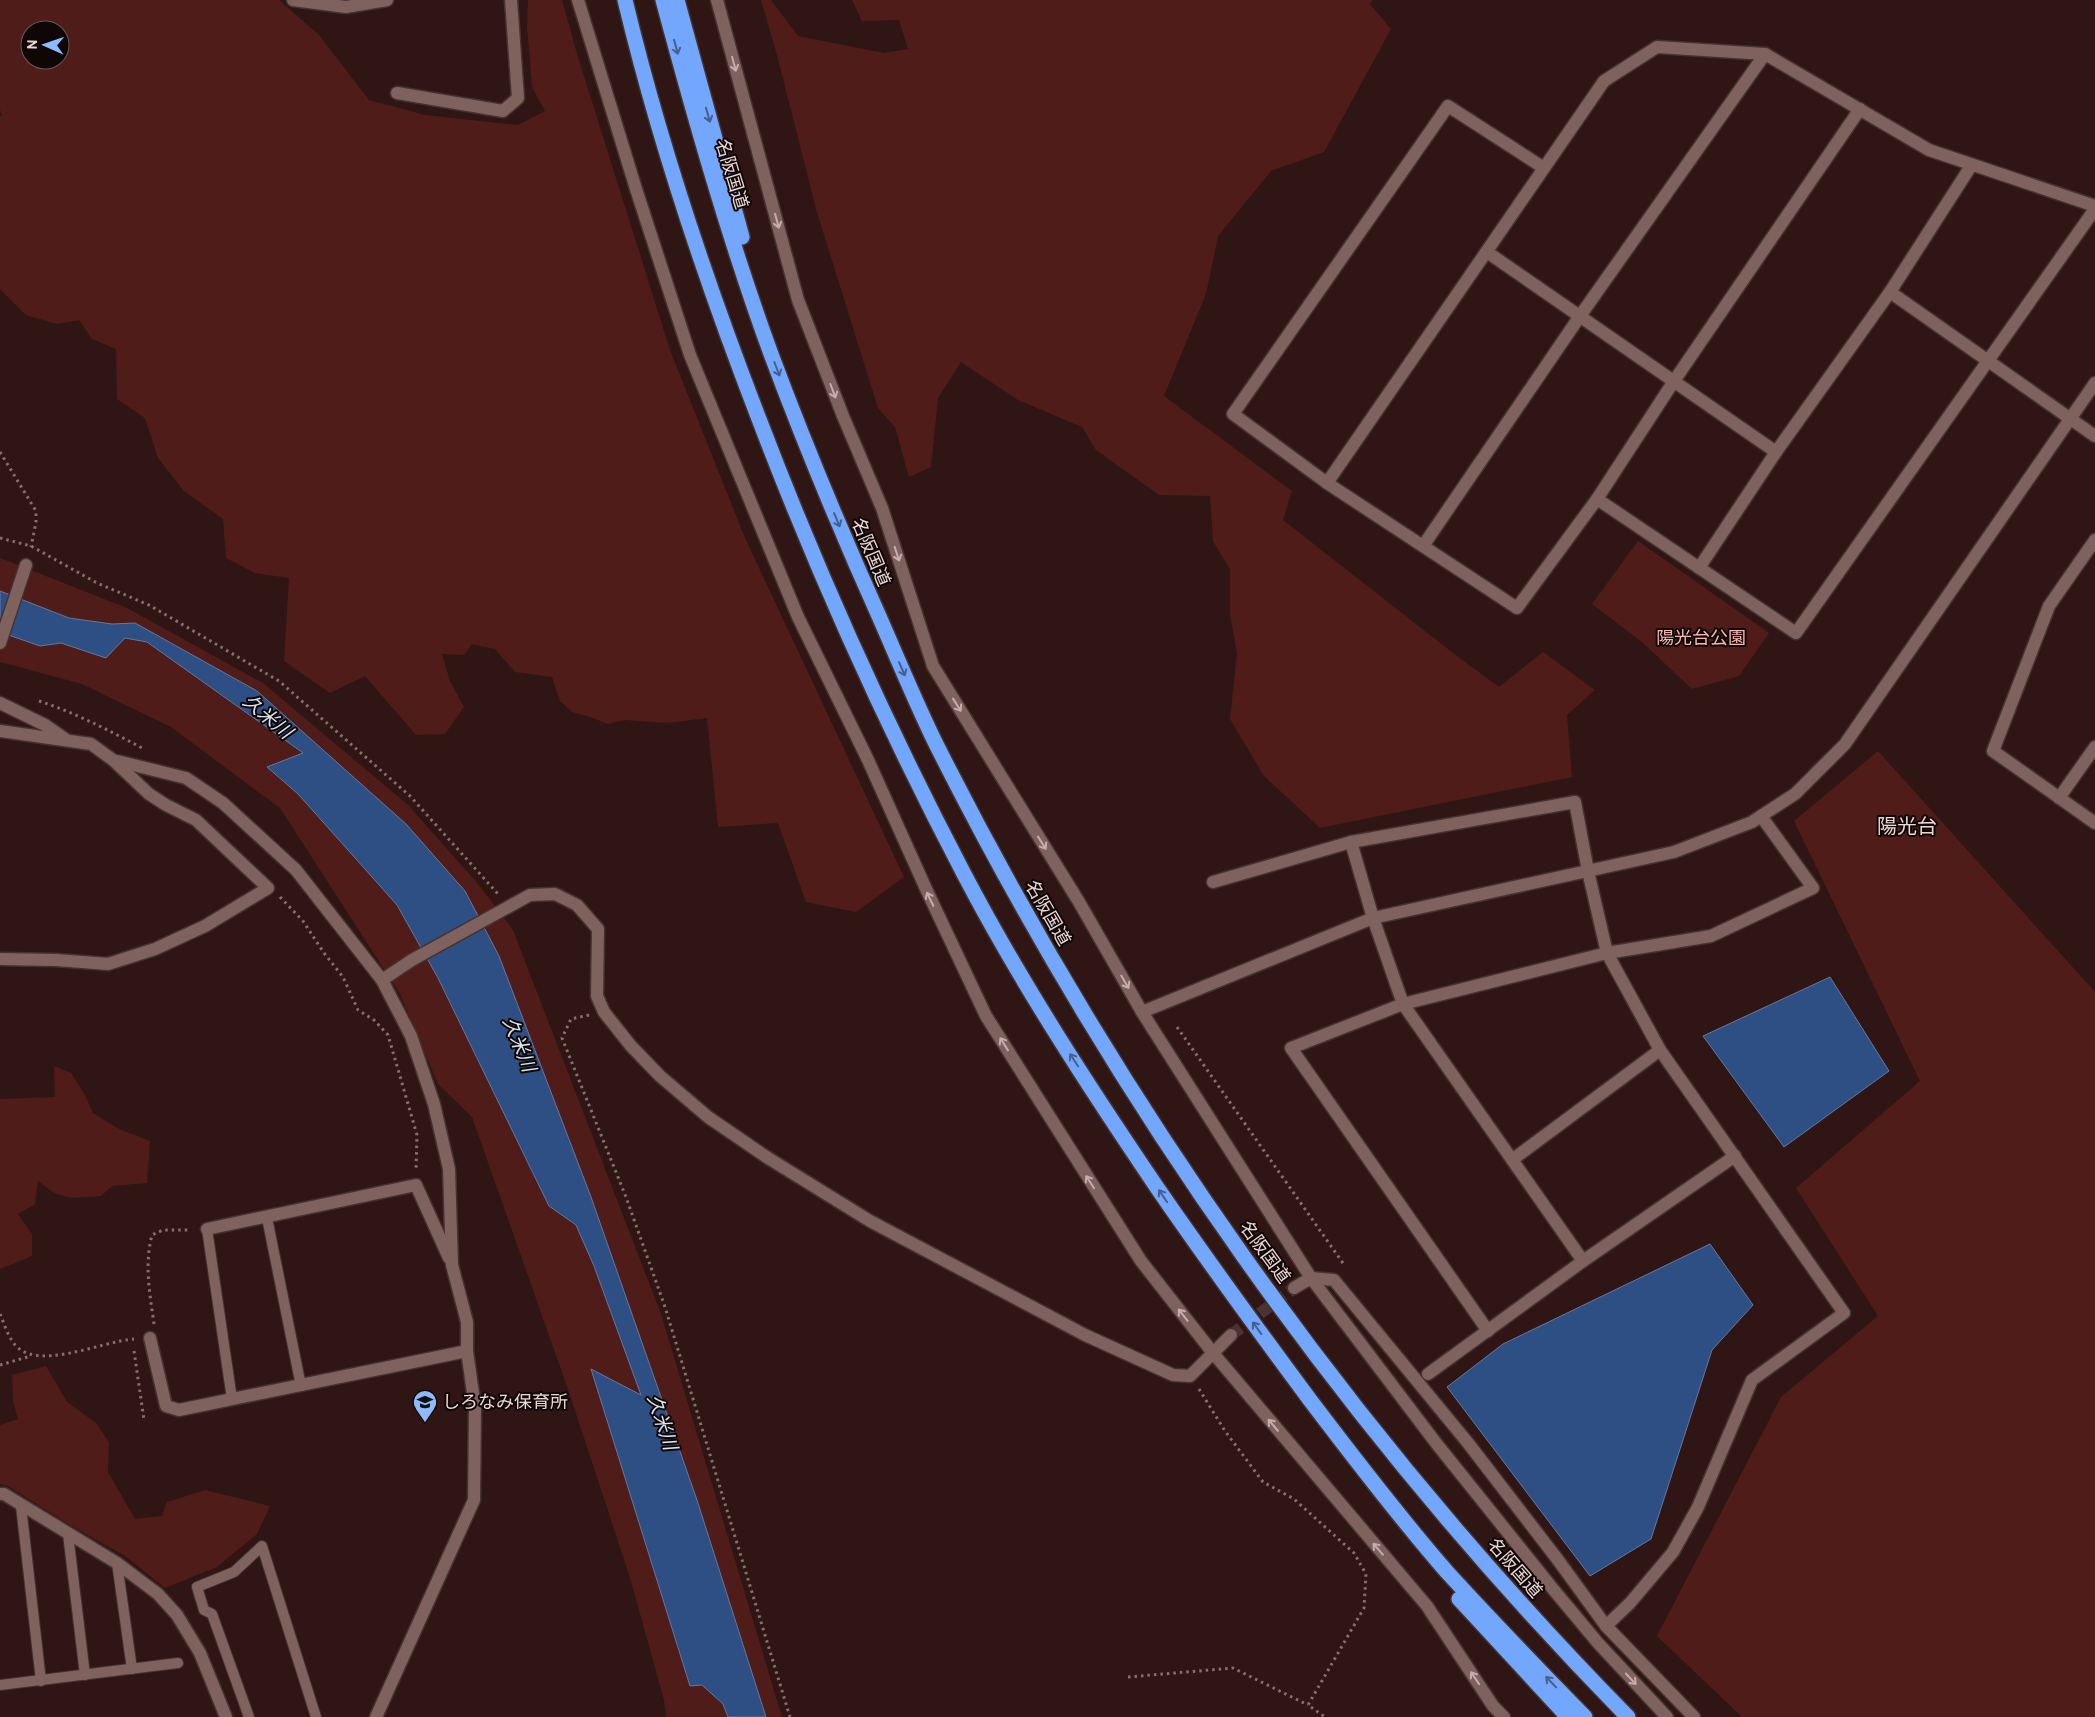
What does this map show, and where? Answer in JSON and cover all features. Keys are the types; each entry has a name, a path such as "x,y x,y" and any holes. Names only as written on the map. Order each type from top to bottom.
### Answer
{"highway":[{"path":"616,0 644,79 726,331 783,482 839,615 965,876 1037,1003 1123,1137 1198,1247 1276,1354 1359,1466 1446,1570 1584,1717"},
{"path":"625,0 644,79"},
{"name":"名阪国道","path":"663,0 719,195 769,349 818,478 933,737 995,857 1066,983 1148,1115 1228,1234 1382,1441 1559,1647 1628,1717"},
{"path":"677,0 741,230 769,349"},
{"path":"1276,1354 1336,1447 1397,1524 1468,1609 1568,1717"}],"street":[{"path":"293,0 295,2 346,7 388,0"},
{"path":"397,93 503,111 518,98 511,0"},
{"path":"578,0 690,355 798,617 868,760 986,1016 1141,1261 1213,1353 1427,1606 1493,1706 1504,1717"},
{"path":"717,0 798,300 843,416 882,508 933,666 1079,902 1142,1012 1311,1278 1436,1443 1560,1597 1598,1643 1667,1717"},
{"path":"1327,483 1488,252 1604,81 1657,47 1765,54 1929,150 2095,207 1796,633 1597,499"},
{"path":"1423,546 1580,316 1765,54"},
{"path":"1544,168 1448,106 1233,414 1327,483 1517,608 1597,499 1674,381 1860,109"},
{"path":"1699,568 1776,452 1890,292 1971,166"},
{"path":"1488,252 1776,452"},
{"path":"1890,292 2095,436"},
{"path":"1142,1012 1373,918 1674,852 1752,822 1795,794 1846,744 2095,383"},
{"path":"2095,540 2049,606 1993,752 2095,823"},
{"path":"0,643 26,565"},
{"path":"0,703 45,725 68,741"},
{"path":"0,731 91,744 113,760 149,794 196,820 268,888 205,926 155,949 108,964 56,960 0,959"},
{"path":"2059,798 2095,747"},
{"path":"113,760 186,778 223,802 296,870 382,980 411,1036 434,1104 448,1169 452,1265"},
{"path":"1212,882 1351,842 1575,802 1588,871 1607,953 1660,1050 1844,1313 1752,1380 1698,1507 1674,1552 1630,1603 1606,1626"},
{"path":"1488,1331 1291,1048 1403,1004 1607,953 1711,936 1812,888 1761,816"},
{"path":"1351,842 1373,918 1403,1004 1583,1261"},
{"path":"382,980 412,960 509,905 530,895 555,894 577,905 598,929 597,996 604,1012 631,1046 660,1076 708,1117 768,1158 870,1221 1085,1335 1173,1375 1190,1376 1231,1335"},
{"path":"1512,1160 1660,1050"},
{"path":"1428,1374 1583,1261 1735,1156"},
{"path":"206,1229 267,1218 416,1185 452,1265 467,1322 467,1351 475,1407 474,1500 376,1717"},
{"path":"1294,1288 1311,1278 1334,1280 1468,1443 1606,1626 1694,1717"},
{"path":"150,1338 166,1406 179,1410 467,1351"},
{"path":"0,1494 4,1494 117,1563 158,1594 177,1615 200,1653 226,1717"}],"lane":[{"path":"267,1218 301,1386"},
{"path":"206,1229 232,1400"},
{"path":"21,1506 41,1681"},
{"path":"68,1534 85,1675"},
{"path":"249,1717 212,1614 204,1610 196,1587 234,1572 262,1546 316,1717"},
{"path":"117,1563 132,1669"},
{"path":"0,1685 178,1664"}],"path":[{"path":"0,452 36,511 36,522 26,565"},
{"path":"0,538 31,546 97,583 149,606 279,681 410,796 509,905"},
{"path":"268,888 283,900 303,921 324,953 343,977 358,1010 374,1020 388,1035 417,1135 416,1185"},
{"path":"604,1012 571,1019 562,1038 626,1197 664,1307 790,1717"},
{"path":"0,1365 32,1356 52,1357 119,1340 150,1338 154,1326 148,1280 148,1251 152,1235 164,1230 206,1229"},
{"path":"0,1314 14,1344 32,1356"},
{"path":"132,1339 144,1420"},
{"path":"1190,1376 1225,1431 1263,1482 1294,1499 1354,1553 1366,1574 1364,1608 1308,1705"},
{"path":"1128,1676 1233,1668 1308,1705 1325,1717"}],"green space":[{"path":"0,0 279,0 319,35 369,100 425,115 518,125 545,111 532,87 527,27 528,0 562,0 577,54 670,350 745,538 904,877 856,912 806,902 778,823 718,827 707,718 668,723 625,720 608,724 572,712 560,701 552,677 515,672 495,649 472,644 464,655 442,654 450,681 464,707 445,734 416,735 365,676 330,693 284,661 289,578 255,573 226,558 223,519 184,491 158,458 145,418 117,399 116,349 92,339 79,320 57,324 26,315 0,289 0,117 2,115 0,110"},
{"path":"761,0 771,0 798,36 884,53 908,49 899,20 862,21 852,0 1373,0 1370,4 1391,29 1324,152 1271,171 1218,236 1206,294 1164,396 1292,491 1283,520 1499,687 1543,652 1595,690 1567,715 1572,777 1320,828 1264,776 1230,719 1237,653 1230,615 1230,569 1213,541 1210,496 1159,495 1096,450 1082,427 1018,400 961,362 938,398 931,467 909,477 895,427 878,408 816,209"},
{"name":"陽光台公園","path":"1638,541 1769,633 1739,676 1692,689 1642,642 1592,604"},
{"path":"0,558 127,608 263,683 408,805 478,884 513,930 661,1314 782,1717 766,1717 697,1500 406,824 135,623 112,624 69,618 0,591"},
{"path":"0,632 40,646 61,643 106,658 125,638 147,642 303,754 268,768 298,794 397,905 438,978 549,1206 576,1225 594,1266 642,1396 591,1369 690,1686 702,1685 723,1704 728,1717 666,1717 664,1700 631,1581 570,1395 472,1117 438,1084 400,994 280,808 171,727 82,684 0,662"},
{"path":"1878,751 2095,992 2095,1717 1742,1717 1657,1636 1781,1397 1878,1316 1796,1188 1920,1081 1794,821"},
{"path":"54,1066 71,1073 84,1093 93,1113 119,1129 150,1141 147,1183 112,1186 101,1196 72,1198 54,1193 38,1181 35,1204 18,1214 32,1234 32,1256 0,1269 0,1099 55,1097"},
{"path":"46,1366 67,1402 96,1423 109,1442 108,1472 135,1519 162,1516 167,1502 205,1490 270,1506 257,1534 217,1567 165,1588 125,1556 8,1486 0,1484 0,1425 18,1419 13,1401 12,1375"}],"water":[{"name":"久米川","path":"0,591 69,618 112,624 135,623 257,691 406,824 465,891 499,956 591,1197 697,1500 766,1717 728,1717 723,1704 702,1685 690,1686 591,1369 641,1395 594,1266 576,1225 549,1206 438,978 397,905 298,794 267,767 303,753 147,642 125,638 106,658 61,643 40,646 0,632"},
{"path":"1830,977 1889,1071 1784,1147 1703,1036"},
{"path":"1710,1244 1753,1305 1712,1350 1651,1539 1590,1576 1447,1387 1503,1344"}],"tunnel":[{"path":"1231,1335 1294,1288"}],"place":[{"name":"しろなみ保育所","path":"425,1423"}],"district":[{"name":"陽光台","path":"1907,826"}]}
